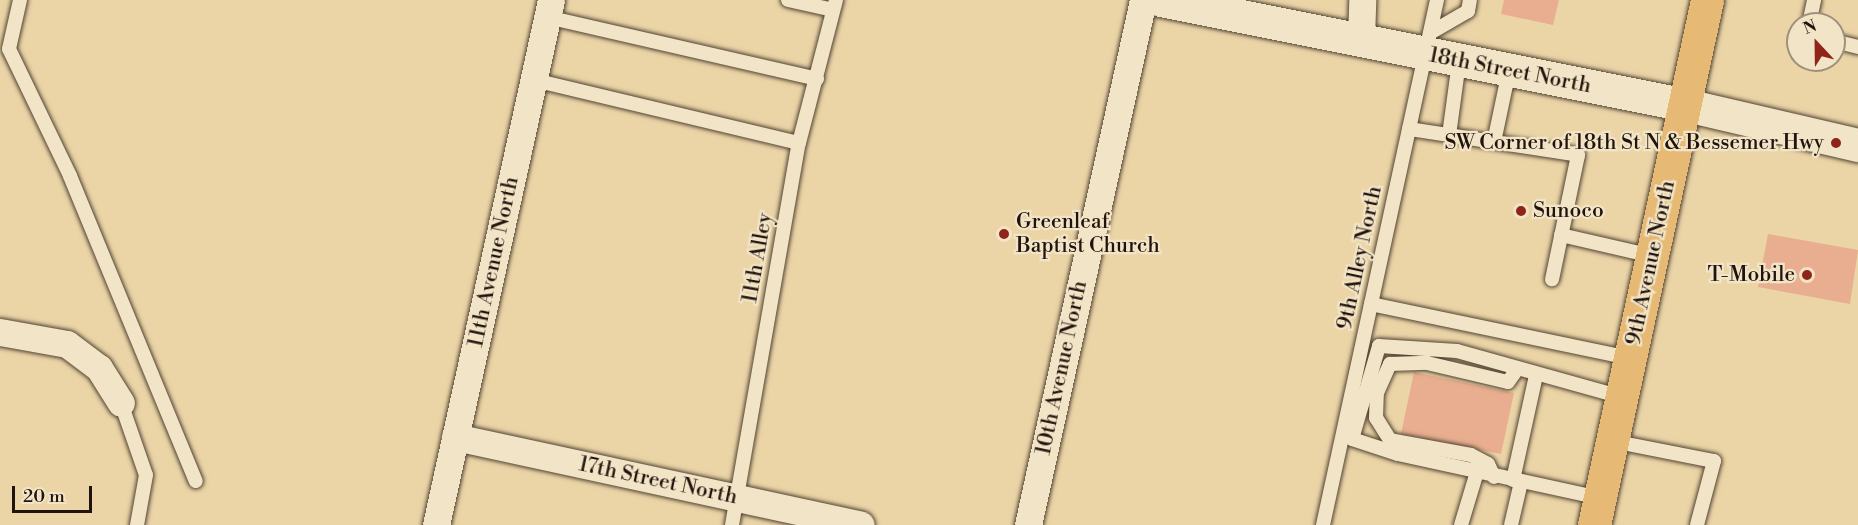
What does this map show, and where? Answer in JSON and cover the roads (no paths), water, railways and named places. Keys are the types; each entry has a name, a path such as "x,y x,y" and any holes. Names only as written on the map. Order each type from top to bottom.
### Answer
{"main road":[{"name":"18th Street North","path":"1161,0 1361,39 1427,44 1460,62 1686,105 1858,145"},
{"name":"9th Avenue North","path":"1597,511 1707,0"}],"street":[{"name":"10th Avenue North","path":"1028,525 1143,0"},
{"path":"1361,39 1362,0"},
{"name":"11th Avenue North","path":"436,525 549,8"},
{"path":"0,332 67,345 99,368 121,403"},
{"name":"17th Street North","path":"455,437 861,525"}],"lane":[{"path":"20,0 9,49 70,176 196,482"},
{"path":"788,0 835,5"},
{"name":"9th Alley North","path":"1323,525 1437,0"},
{"path":"1427,44 1468,11 1470,0"},
{"name":"11th Alley","path":"732,525 799,143 835,5"},
{"path":"549,8 817,79"},
{"path":"1449,135 1460,62"},
{"path":"1494,142 1509,71"},
{"path":"534,80 799,143"},
{"path":"1409,129 1578,155 1552,279"},
{"path":"1561,235 1653,256"},
{"path":"1371,304 1630,358"},
{"path":"1597,511 1517,481 1352,439 1379,346 1457,351 1536,375 1622,397"},
{"path":"1494,477 1488,464 1471,455 1390,440 1376,418 1377,393 1390,364 1427,363 1508,382 1517,369"},
{"path":"1511,525 1536,375"},
{"path":"121,403 146,475 136,525"},
{"path":"1612,441 1714,461 1696,525"},
{"path":"1461,525 1477,472"}],"place":[{"name":"SW Corner of 18th St N & Bessemer Hwy","path":"1836,143"},
{"name":"Sunoco","path":"1521,211"},
{"name":"Greenleaf Baptist Church","path":"1004,234"},
{"name":"T-Mobile","path":"1807,275"}]}
